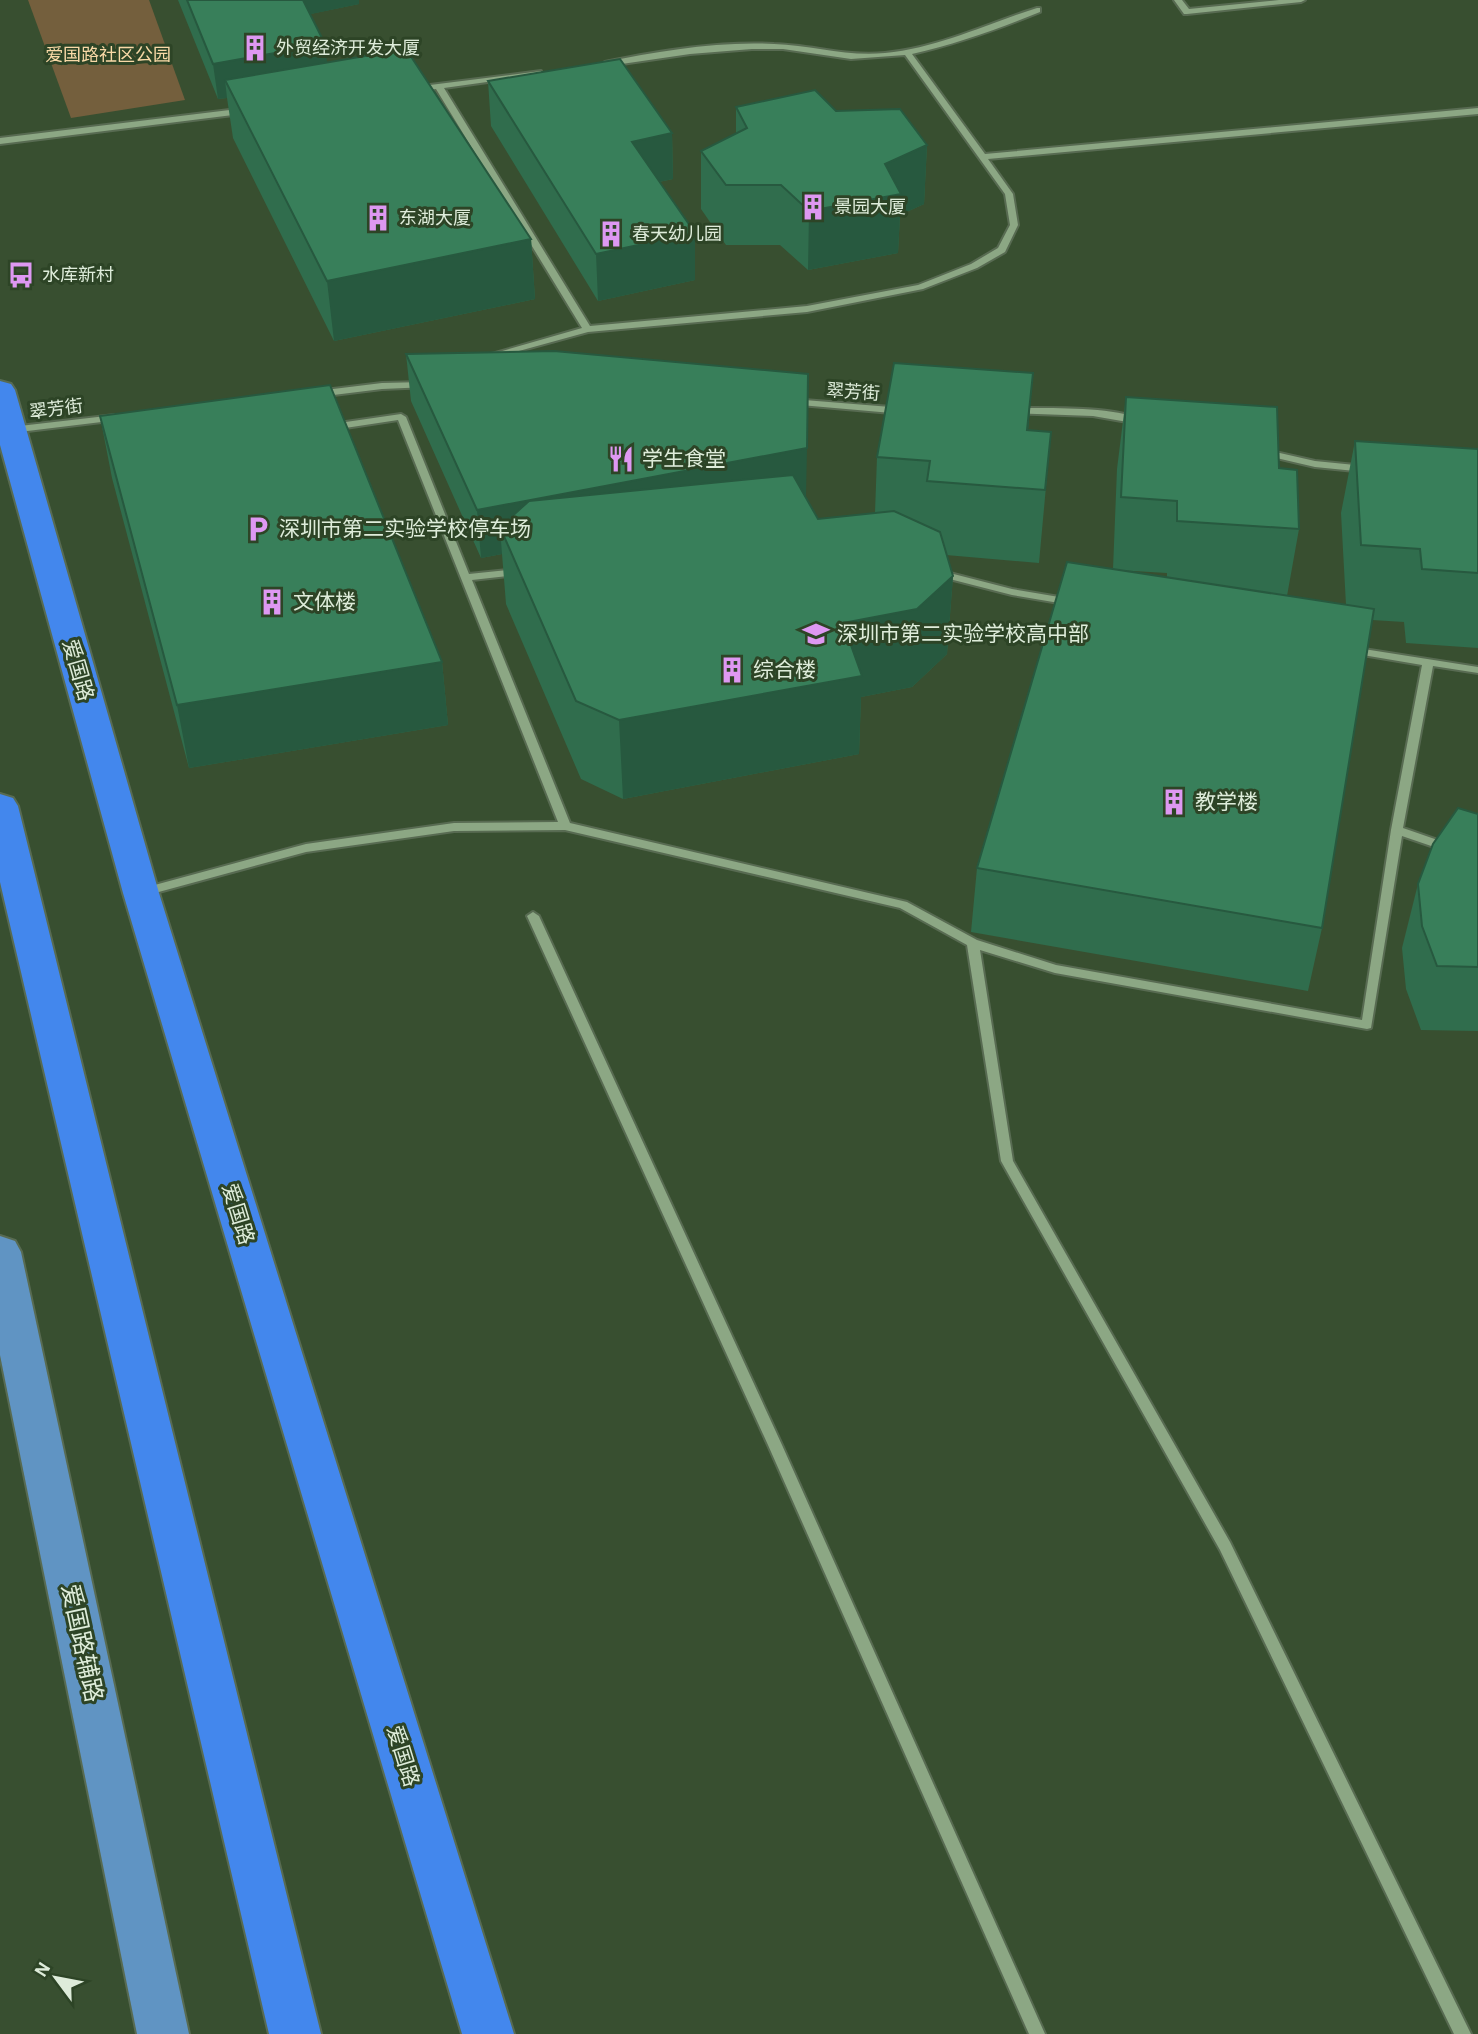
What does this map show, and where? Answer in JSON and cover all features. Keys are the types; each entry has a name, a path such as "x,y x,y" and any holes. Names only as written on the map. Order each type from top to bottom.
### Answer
{"highway":[{"name":"爱国路","path":"0,390 141,893 488,2034"},
{"path":"0,806 295,2034"}],"main road":[{"name":"爱国路辅路","path":"0,1252 163,2034"}],"street":[{"path":"1178,0 1186,12 1301,0"},
{"path":"592,66 731,48 773,46 862,57 907,52 993,28 1037,10"},
{"path":"485,357 587,329 807,309 920,287 974,266 1002,250 1014,225 1009,194 907,52"},
{"path":"412,90 554,71"},
{"path":"0,141 261,109"},
{"path":"983,157 1478,111"},
{"path":"382,386 421,375"},
{"path":"300,396 382,386 435,384"},
{"name":"翠芳街","path":"776,400 827,407 908,411"},
{"path":"1003,411 1057,410 1116,415 1151,424"},
{"name":"翠芳街","path":"11,430 121,417"},
{"path":"320,429 401,417 565,826"},
{"path":"1250,449 1315,464 1383,471"},
{"path":"466,578 535,570"},
{"path":"932,571 1012,592 1079,603"},
{"path":"1334,647 1478,670"},
{"path":"141,893 306,848 454,827 565,826 902,905 973,943 1055,969 1367,1025 1397,831 1428,663"},
{"path":"1397,831 1478,858"},
{"path":"533,916 775,1445 1037,2034"},
{"path":"973,943 1007,1161 1225,1546 1463,2034"}],"lane":[{"path":"439,86 587,329"}],"green space":[{"name":"爱国路社区公园","path":"28,0 149,0 185,100 71,118"}],"building":[{"path":"187,0 303,0 325,44 213,64"},
{"name":"东湖大厦","path":"406,49 531,239 327,281 225,80"},
{"path":"620,59 672,133 632,142 695,233 596,254 488,81"},
{"path":"815,90 836,111 900,109 927,145 885,164 901,194 809,211 781,185 726,185 701,151 747,128 736,107"},
{"path":"554,351 808,374 807,448 477,510 406,354"},
{"path":"894,363 1033,373 1027,430 1051,432 1045,490 927,481 930,461 877,457"},
{"name":"文体楼","path":"330,385 442,662 177,705 100,416"},
{"path":"1126,397 1277,407 1279,468 1297,470 1299,529 1177,521 1177,501 1121,497"},
{"path":"1355,441 1478,449 1478,573 1422,569 1420,549 1361,545"},
{"path":"793,475 818,519 894,511 940,532 953,576 917,609 843,623 862,676 619,720 576,701 500,527 529,501"},
{"name":"教学楼","path":"1067,562 1374,609 1322,928 977,868"},
{"path":"1458,808 1478,814 1478,967 1437,966 1422,926 1418,884 1433,844"}],"place":[{"name":"外贸经济开发大厦","path":"255,48"},
{"name":"景园大厦","path":"813,207"},
{"name":"东湖大厦","path":"378,218"},
{"name":"春天幼儿园","path":"611,234"},
{"name":"水库新村","path":"21,275"},
{"name":"学生食堂","path":"621,459"},
{"name":"深圳市第二实验学校停车场","path":"258,529"},
{"name":"文体楼","path":"272,602"},
{"name":"深圳市第二实验学校高中部","path":"816,634"},
{"name":"综合楼","path":"732,670"},
{"name":"教学楼","path":"1174,802"}]}
